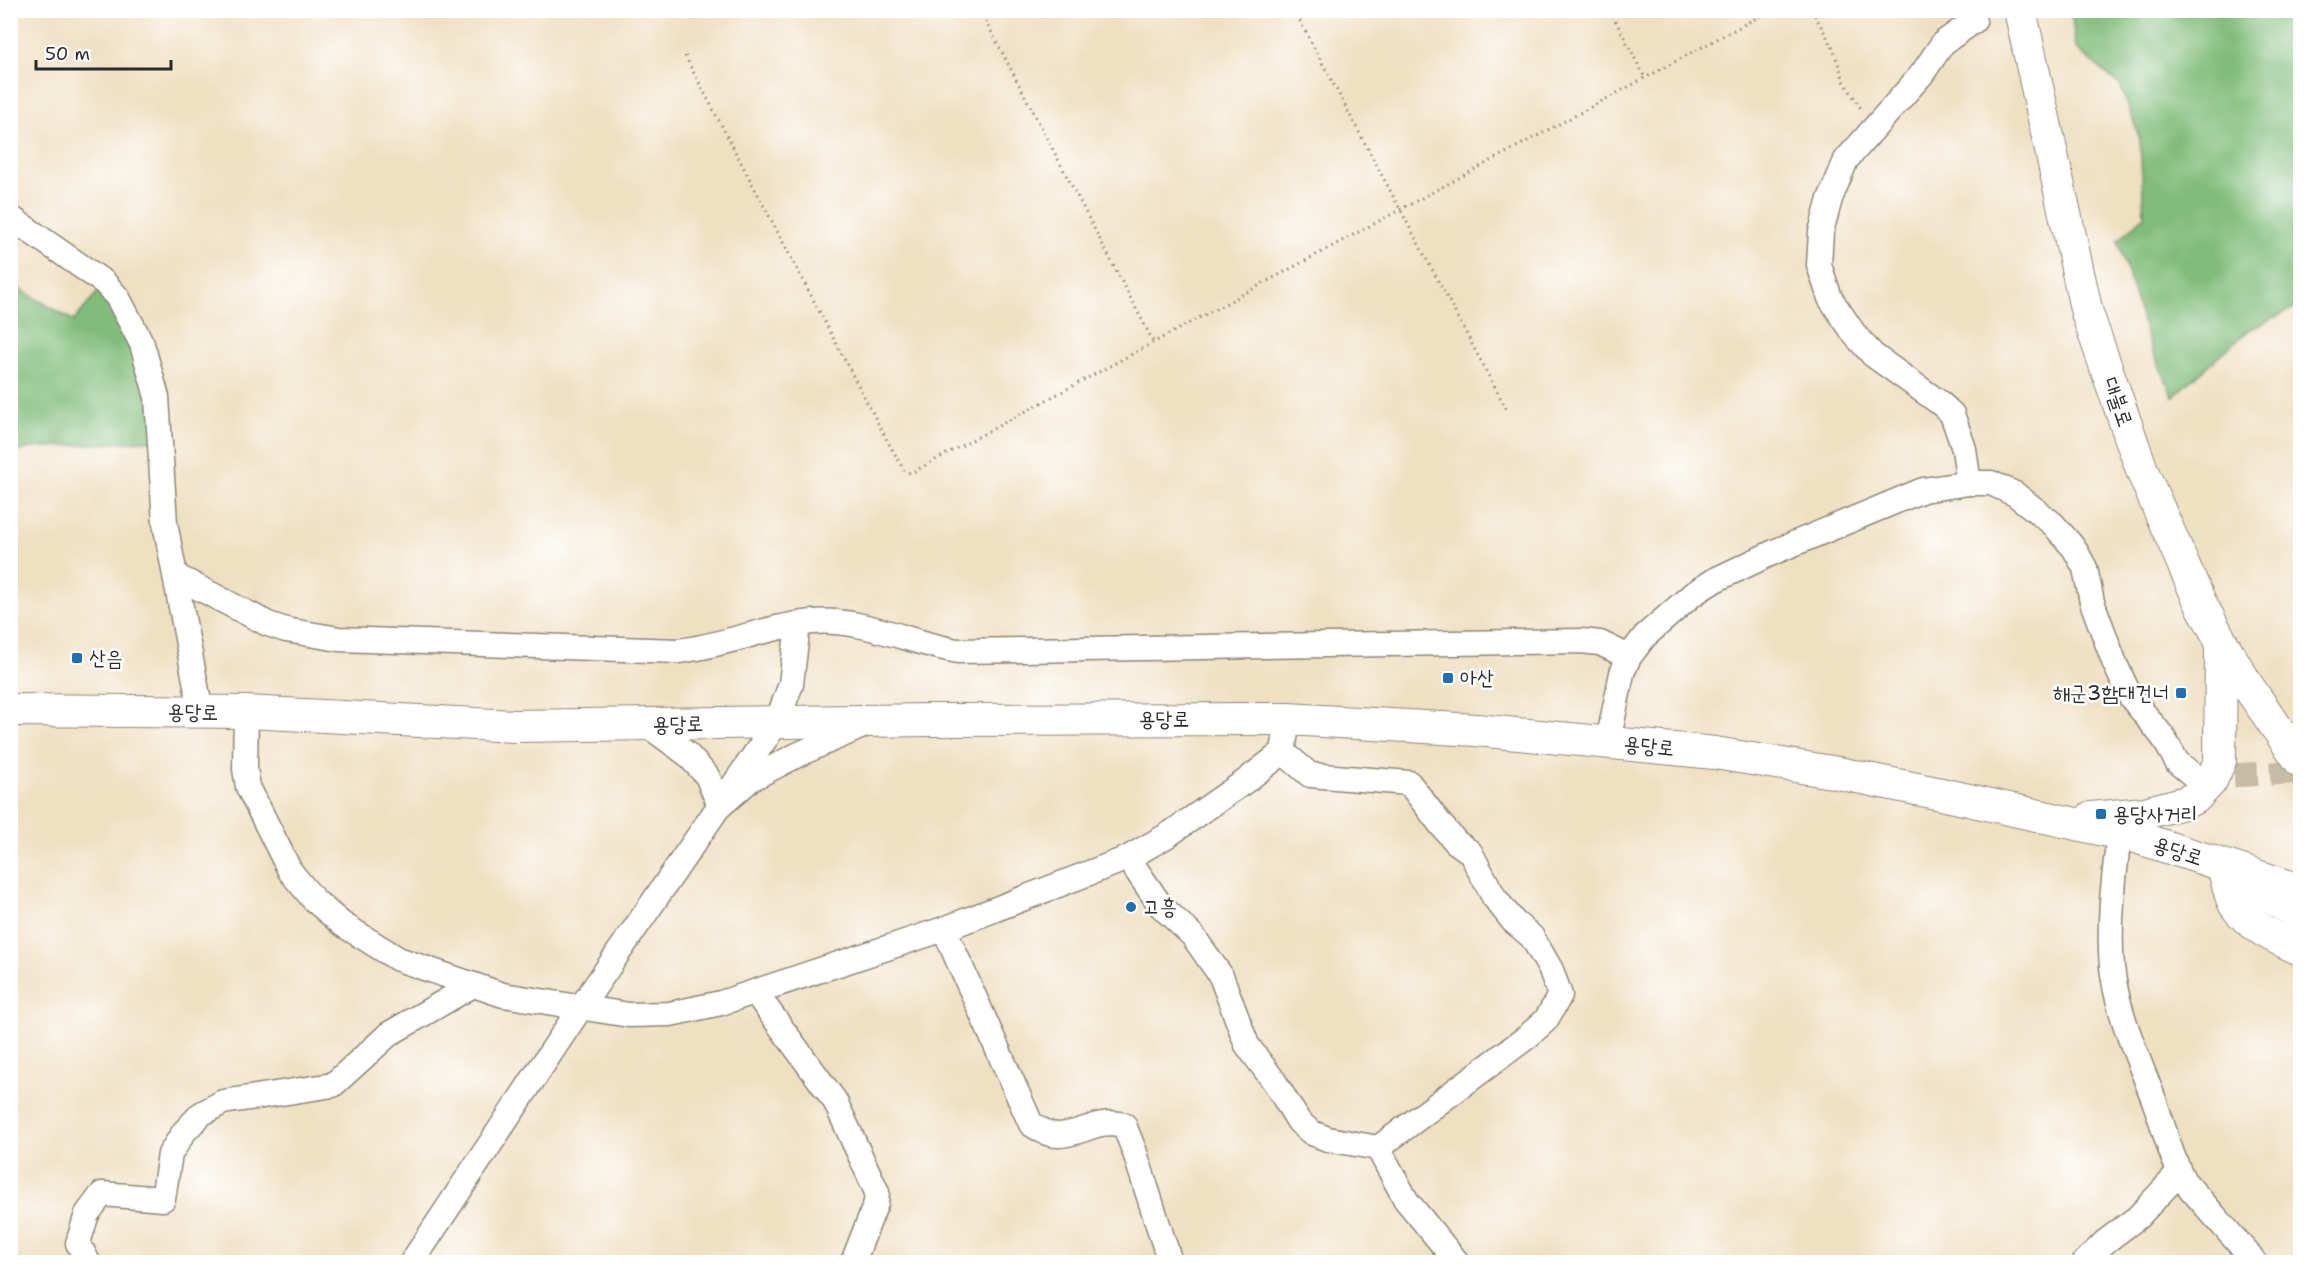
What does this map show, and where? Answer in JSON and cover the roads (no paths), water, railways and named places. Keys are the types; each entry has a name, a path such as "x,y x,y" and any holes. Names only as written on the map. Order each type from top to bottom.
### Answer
{"main road":[{"name":"대불로","path":"2020,10 2087,313 2143,473 2200,602 2221,641 2249,688 2301,760"},
{"path":"2059,820 2145,813 2195,798 2205,788 2220,761 2221,641"},
{"name":"용당로","path":"10,710 246,712 514,726 1288,719 1476,730 1715,753 1838,773 2118,834 2301,890"},
{"path":"2218,866 2301,915"},
{"path":"2218,866 2239,909 2261,929 2301,949"}],"street":[{"path":"1969,483 1964,449 1952,414 1873,355 1861,342 1830,298 1820,265 1821,232 1846,160 1922,74 1943,43 1974,21"},
{"path":"10,216 105,283 118,297 136,330 152,372 157,397 165,523 201,712"},
{"path":"1608,742 1622,673 1629,657 1645,636 1676,608 1715,580 1774,552 1923,490 1969,483 1990,483 2015,494 2053,524 2074,548 2085,568 2092,602 2115,664 2130,696 2163,736 2177,762 2195,777"},
{"path":"176,576 268,624 286,630 339,639 678,651 767,628 814,622 850,623 927,645 958,651 1581,641 1600,643 1629,657"},
{"path":"412,1263 580,1007 777,722 791,684 798,624"},
{"path":"246,712 245,769 248,787 290,871 314,900 342,924 398,959 503,995 629,1015 670,1014 721,1003 944,929 1128,858 1177,829 1283,752 1288,719"},
{"path":"720,806 752,778 797,755 876,721"},
{"path":"646,724 687,754 707,776 720,806"},
{"path":"1128,858 1161,906 1193,936 1221,976 1247,1046 1274,1081 1299,1122 1312,1133 1328,1139 1378,1148 1527,1037 1546,1020 1560,995 1551,970 1532,937 1513,921 1494,897 1470,852 1456,842 1409,783 1310,775 1283,752"},
{"path":"2118,834 2111,915 2112,968 2126,1023 2161,1119 2171,1156 2179,1173 2255,1263"},
{"path":"944,929 1031,1124 1044,1132 1058,1135 1110,1121 1124,1125 1164,1238 1170,1263"},
{"path":"84,1259 78,1243 87,1214 102,1194 163,1199 170,1154 184,1132 201,1114 223,1102 333,1085 389,1034 473,985"},
{"path":"755,992 835,1101 877,1192 876,1203 853,1263"},
{"path":"1378,1148 1406,1200 1457,1263"},
{"path":"2085,1263 2105,1242 2138,1217 2179,1173"}],"tunnel":[{"path":"2198,777 2300,772"}],"place":[{"name":"산음","path":"77,658"},
{"name":"아산","path":"1448,678"},
{"name":"해군3함대건너","path":"2181,693"},
{"name":"용당사거리","path":"2101,814"},
{"name":"고흥","path":"1131,907"}]}
